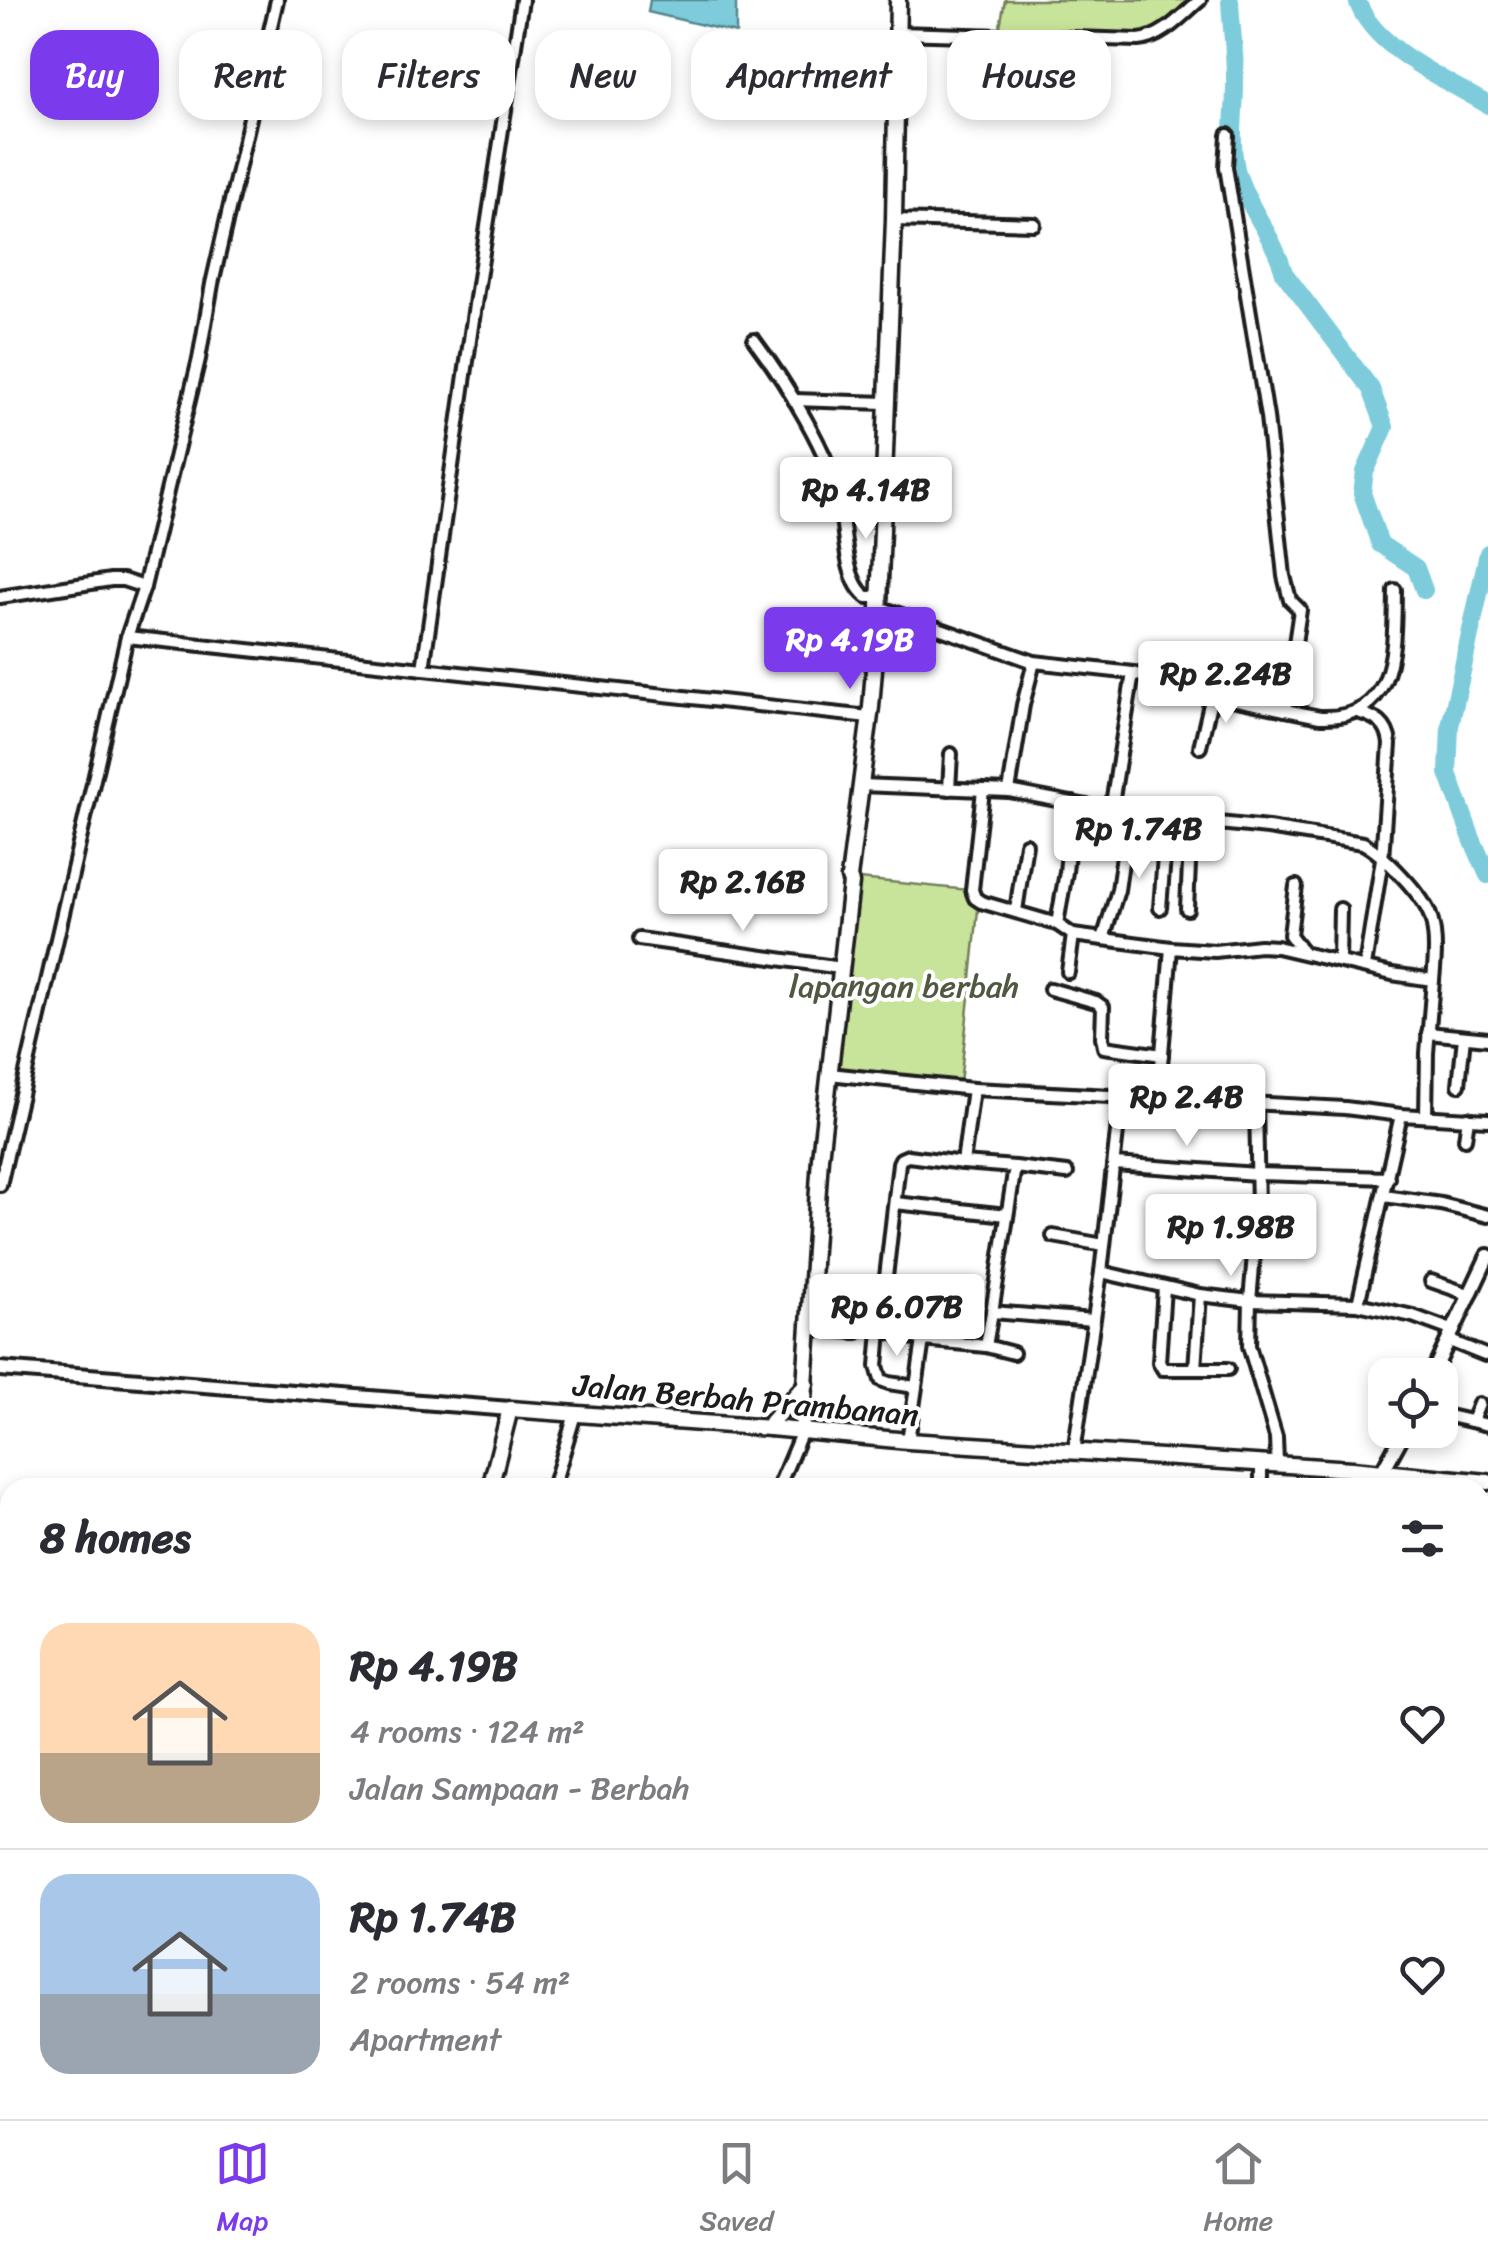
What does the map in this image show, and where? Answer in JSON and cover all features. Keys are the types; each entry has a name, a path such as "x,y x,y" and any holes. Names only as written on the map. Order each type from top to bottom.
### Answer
{"main road":[{"path":"897,30 898,0"},
{"path":"802,1431 817,1192 879,602 896,120"},
{"path":"770,1428 807,1383"},
{"path":"493,1478 510,1409"},
{"name":"Jalan Berbah Prambanan","path":"510,1409 1446,1478"},
{"path":"1352,1469 1356,1478"}],"street":[{"path":"0,1185 128,637 144,587 199,359 212,284 278,0"},
{"path":"423,668 522,0"},
{"path":"927,34 1150,39 1200,0"},
{"path":"1228,136 1226,167 1267,417 1284,576 1290,600 1300,610 1285,710"},
{"path":"894,220 1034,224"},
{"path":"754,340 794,400 836,485 856,587 879,602 1034,662 1133,672 1212,696 1336,718 1357,712 1383,688 1394,624 1394,590"},
{"path":"794,400 886,403"},
{"path":"0,596 123,580 144,587"},
{"path":"128,637 869,718"},
{"path":"1009,791 1034,662"},
{"path":"1110,810 1133,672"},
{"path":"1200,748 1212,696"},
{"path":"1357,712 1384,724 1388,733 1382,859 1365,966"},
{"path":"949,789 950,754"},
{"path":"861,785 1009,791 1129,814 1348,840 1374,849 1409,885 1430,915 1436,950 1428,1032 1426,1116"},
{"path":"982,790 972,890 974,898 981,902 1058,924 1073,935 1215,951 1260,946 1433,980"},
{"path":"1058,924 1073,803"},
{"path":"1103,939 1118,890 1129,814"},
{"path":"1160,908 1167,818"},
{"path":"1186,909 1191,820"},
{"path":"1016,911 1026,844"},
{"path":"1296,886 1290,934 1304,953"},
{"path":"1339,960 1340,909"},
{"path":"1068,972 1073,935"},
{"path":"639,939 841,968"},
{"path":"1158,1100 1171,948"},
{"path":"1050,989 1103,1007 1104,1048 1162,1055"},
{"path":"1428,1032 1488,1040"},
{"path":"1459,1084 1464,1036"},
{"path":"829,1074 973,1089 1345,1108 1488,1120"},
{"path":"962,1162 973,1089"},
{"path":"1074,1452 1121,1097"},
{"path":"1256,1104 1258,1208 1250,1346 1276,1437 1277,1463"},
{"path":"1358,1304 1401,1115"},
{"path":"1464,1138 1468,1118"},
{"path":"916,1388 880,1380 876,1366 899,1163 904,1157 1067,1173"},
{"path":"1114,1164 1388,1178"},
{"path":"986,1346 1015,1167"},
{"path":"1384,1196 1488,1216"},
{"path":"895,1203 1006,1215"},
{"path":"1054,1236 1104,1245"},
{"path":"1441,1358 1488,1256"},
{"path":"1100,1272 1200,1295 1250,1301 1358,1304 1413,1316 1485,1356"},
{"path":"1431,1281 1470,1295"},
{"path":"1164,1288 1160,1366 1228,1369"},
{"path":"1194,1368 1200,1295"},
{"path":"992,1312 1094,1320"},
{"path":"810,1329 857,1332"},
{"path":"880,1330 1013,1353"},
{"path":"908,1440 923,1340"},
{"name":"Jalan Berbah Prambanan","path":"0,1370 510,1409"},
{"path":"1472,1422 1480,1404"},
{"path":"556,1478 574,1414"},
{"path":"1458,1418 1488,1425"},
{"path":"782,1478 802,1431"},
{"path":"1380,1478 1395,1448"},
{"path":"1261,1462 1261,1478"}],"green space":[{"path":"1005,0 1194,0 1150,39 1111,38 1111,30 999,30"},
{"name":"lapangan berbah","path":"849,878 980,891 959,1094 828,1081"}],"water":[{"path":"650,0 736,0 736,30 723,30 648,12"}],"waterway":[{"path":"1230,0 1235,67 1233,152 1238,176 1284,273 1371,389 1385,427 1365,472 1362,493 1380,544 1416,568 1424,590"},
{"path":"1357,0 1365,17 1394,48 1488,105"},
{"path":"1488,553 1450,726 1448,773 1488,875"}]}
